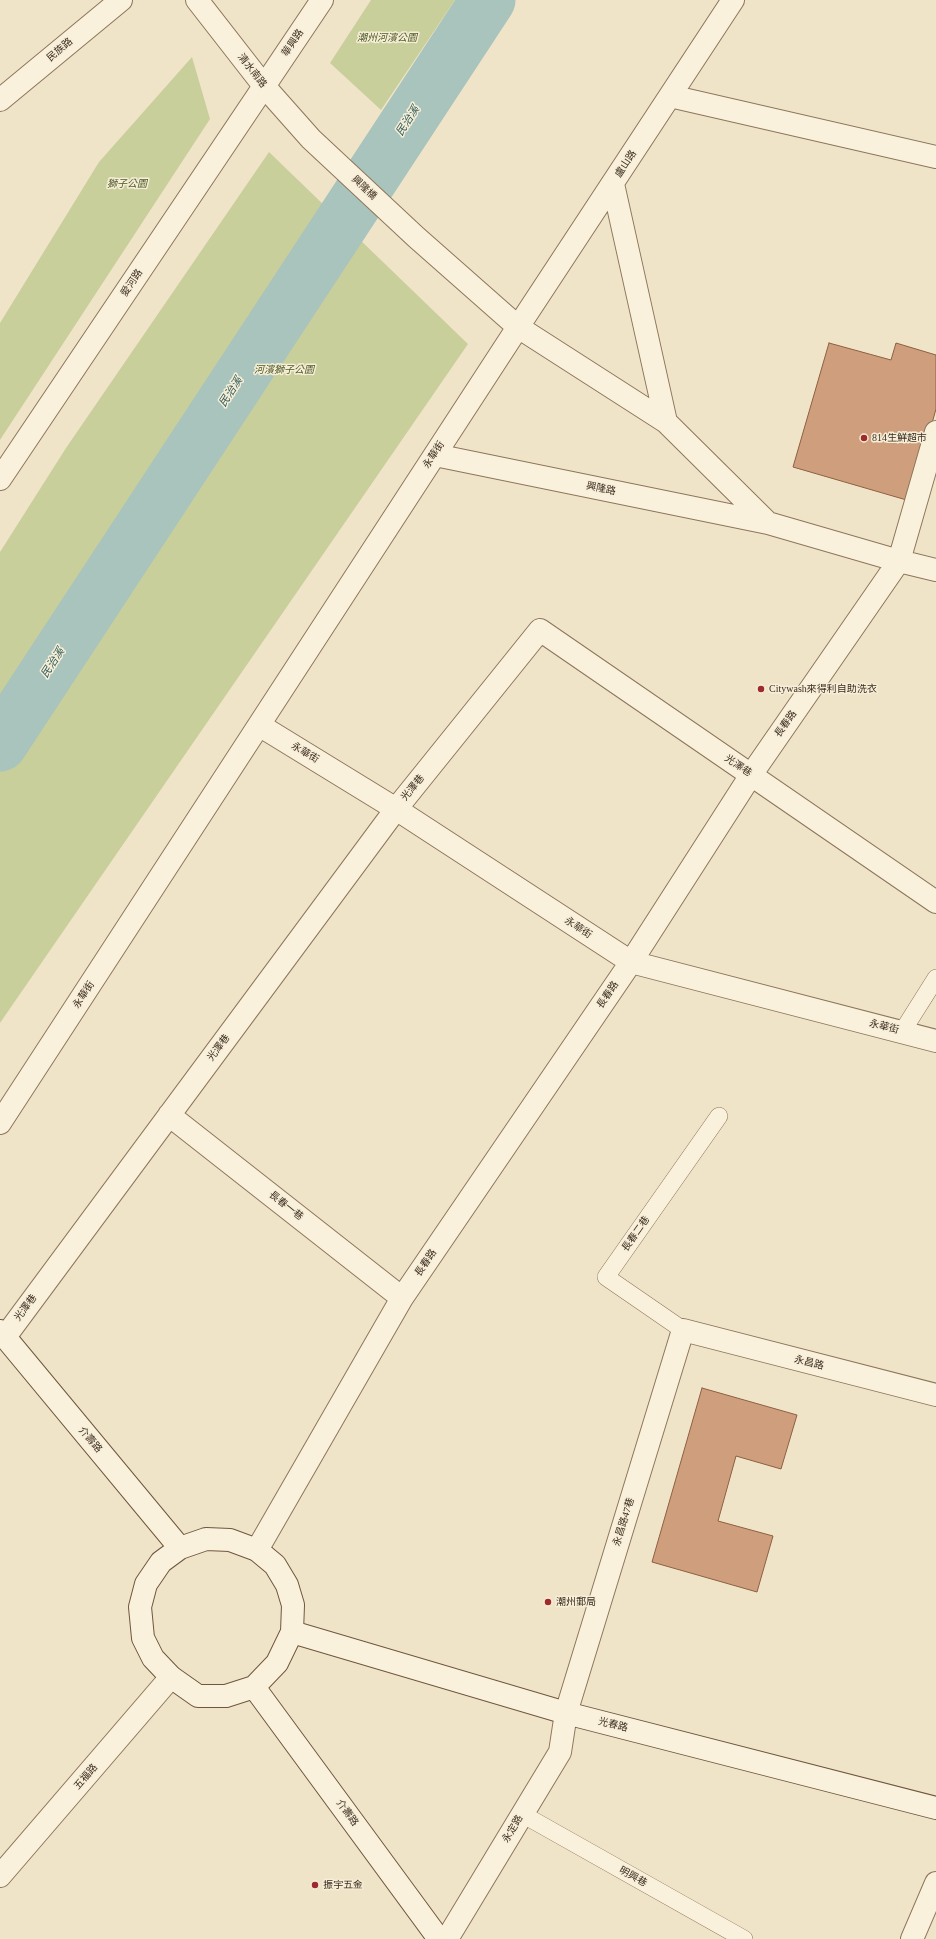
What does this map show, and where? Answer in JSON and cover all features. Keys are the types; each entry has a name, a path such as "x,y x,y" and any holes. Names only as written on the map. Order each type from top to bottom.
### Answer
{"street":[{"name":"民族路","path":"0,100 121,0"},
{"name":"清水南路","path":"197,0 264,86 311,139"},
{"name":"華興路","path":"264,86 322,0"},
{"name":"盧山路","path":"518,327 733,0"},
{"name":"愛河路","path":"0,479 264,86"},
{"path":"670,96 936,157"},
{"name":"興隆橋","path":"311,139 416,237"},
{"path":"613,184 666,422"},
{"name":"興隆路","path":"416,237 518,327 666,422 768,523"},
{"name":"永華街","path":"0,1123 518,327"},
{"name":"長春路","path":"257,1550 402,1298 631,962 751,775 899,562 936,432"},
{"name":"興隆路","path":"435,455 768,523 899,562 936,570"},
{"name":"光澤巷","path":"2,1334 169,1115 396,809 540,630 936,902"},
{"name":"永華街","path":"259,725 396,809 631,962 936,1040"},
{"name":"長春一巷","path":"169,1115 402,1298"},
{"name":"永昌路","path":"682,1330 936,1395"},
{"name":"永昌路47巷","path":"566,1713 682,1330"},
{"name":"介壽路","path":"2,1334 180,1548"},
{"path":"206,1539 230,1540 257,1550 275,1565 287,1585 293,1605 292,1632 278,1663 254,1687 226,1696 198,1696 171,1677 153,1658 143,1638 140,1607 146,1584 161,1562 180,1548 206,1539"},
{"name":"光春路","path":"292,1632 566,1713 936,1808"},
{"name":"五福路","path":"0,1876 171,1677"},
{"name":"介壽路","path":"254,1687 439,1939"},
{"name":"永定路","path":"447,1939 560,1752 566,1713"},
{"path":"912,1939 936,1883"}],"lane":[{"path":"902,1032 936,978"},
{"name":"長春二巷","path":"682,1330 606,1277 719,1116"},
{"name":"明興巷","path":"522,1814 733,1936"}],"green space":[{"name":"潮州河濱公園","path":"371,0 455,0 381,110 330,63"},
{"name":"獅子公園","path":"192,57 210,119 0,440 0,323 99,162"},
{"name":"河濱獅子公園","path":"269,152 468,344 0,1023 0,552 66,448"}],"building":[{"name":"814生鮮超市","path":"829,343 891,360 896,343 936,355 936,409 910,501 793,467"},
{"path":"702,1388 797,1415 781,1469 736,1456 718,1521 773,1536 757,1592 652,1562"}],"waterway":[{"name":"民治溪","path":"0,744 488,0"}],"place":[{"name":"814生鮮超市","path":"864,438"},
{"name":"Citywash來得利自助洗衣","path":"761,689"},
{"name":"潮州郵局","path":"548,1602"},
{"name":"振宇五金","path":"315,1885"}]}
